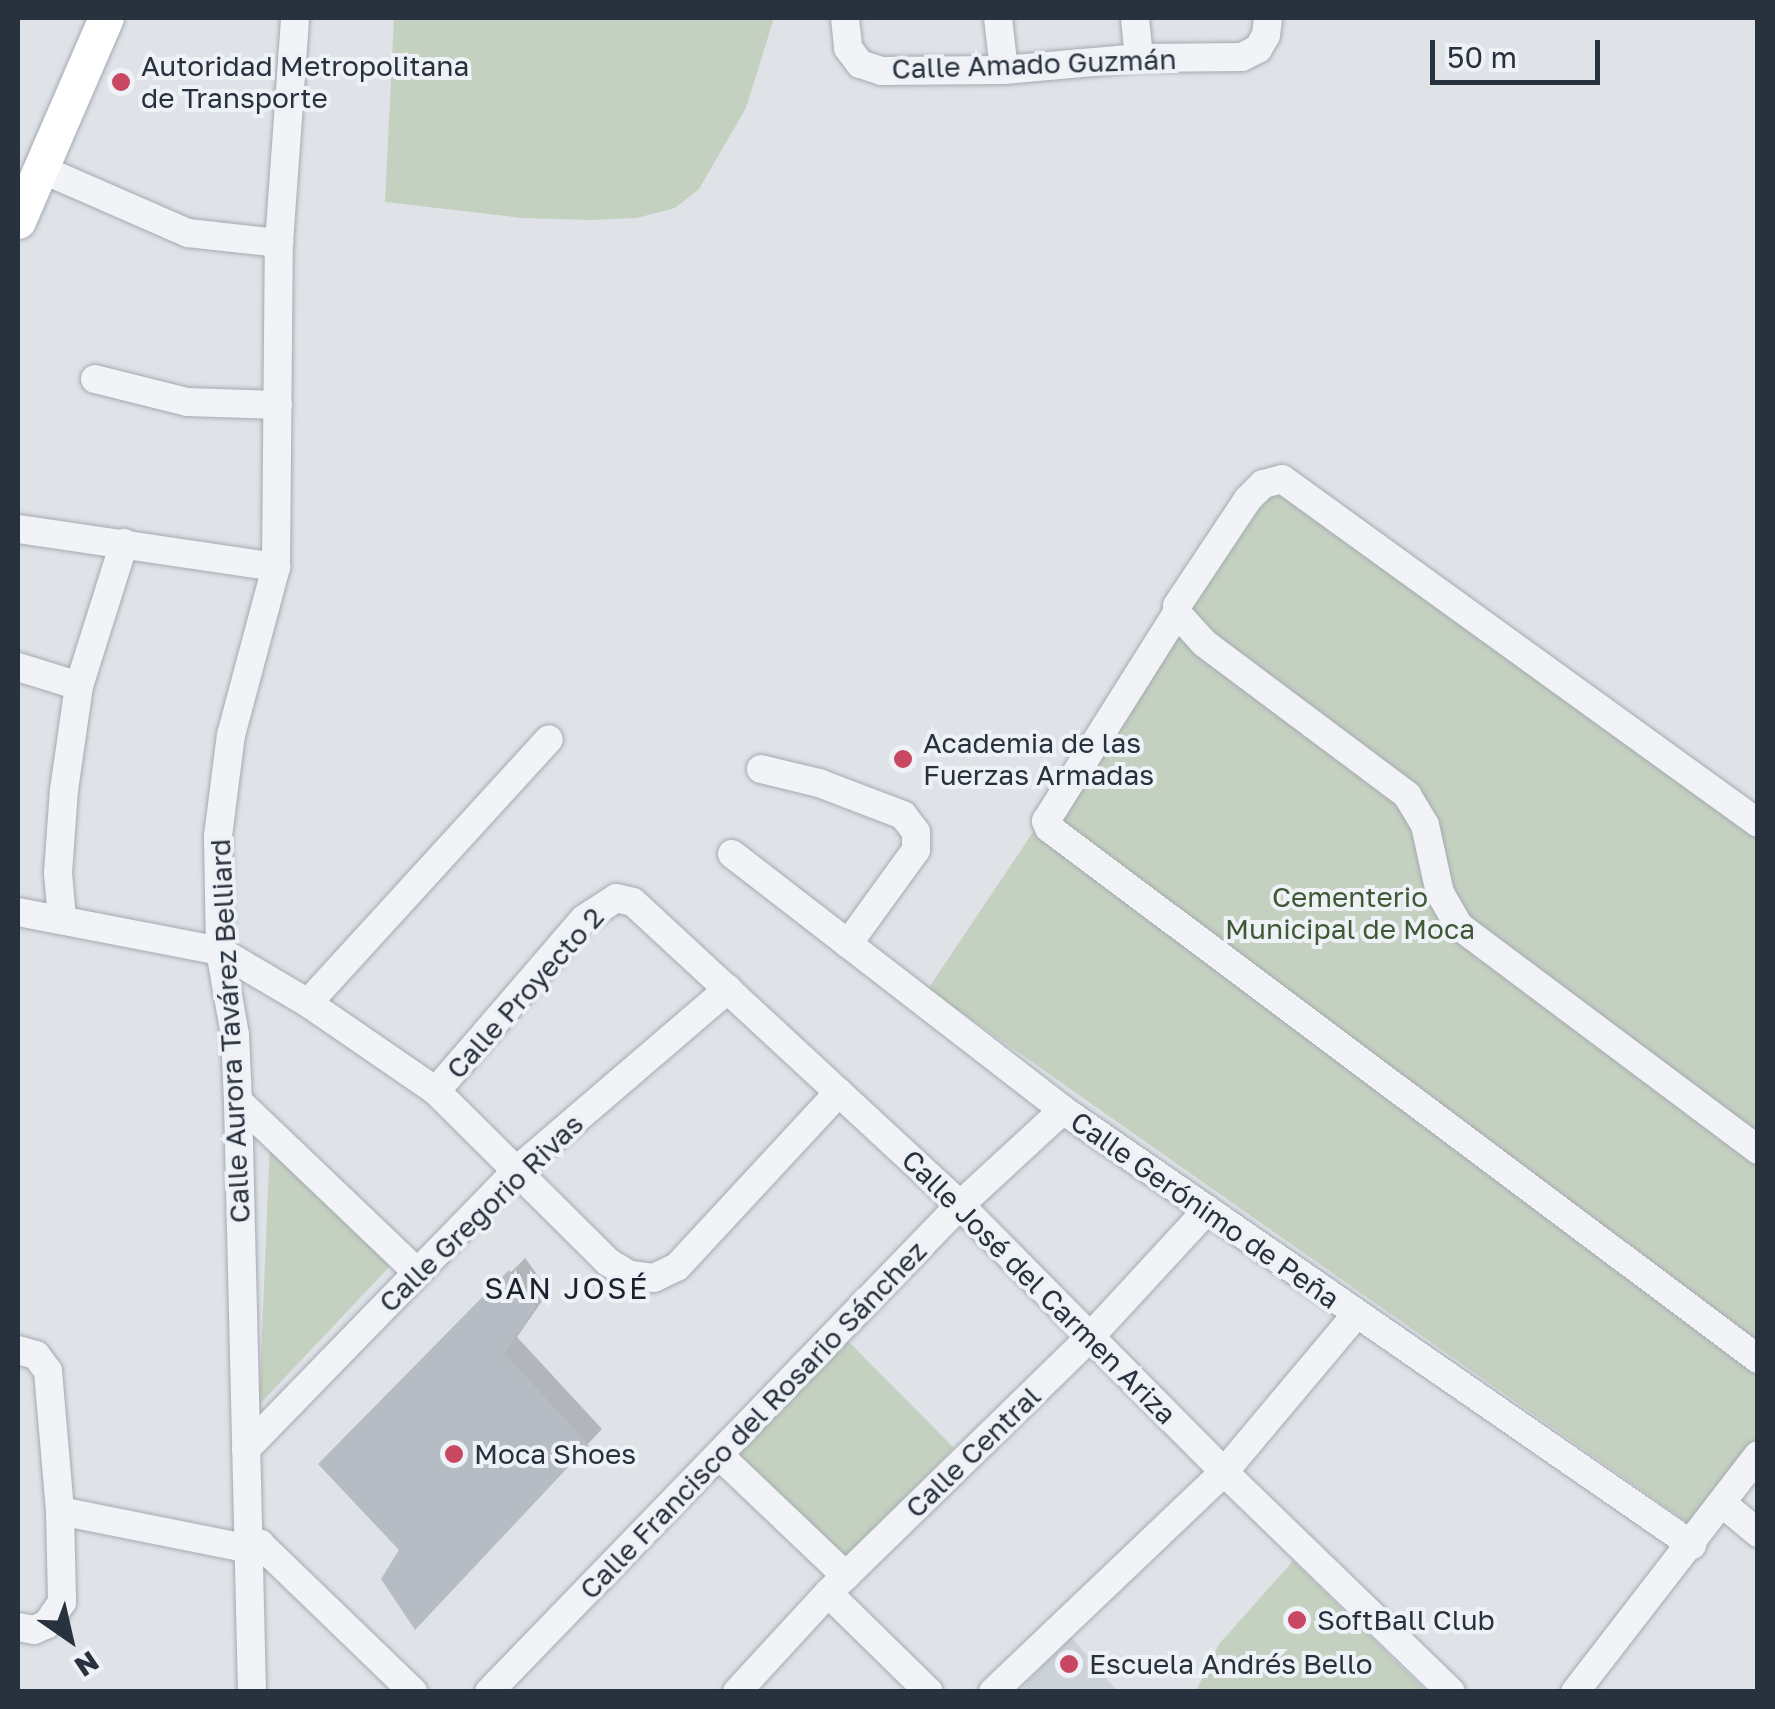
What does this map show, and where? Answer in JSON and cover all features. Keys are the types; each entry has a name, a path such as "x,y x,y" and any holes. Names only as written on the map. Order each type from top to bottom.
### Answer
{"main road":[{"path":"18,221 106,18"}],"street":[{"name":"Calle Aurora Tavárez Belliard","path":"252,1692 238,1101 235,1036 220,952 222,786 276,567 279,243 295,18"},
{"name":"Calle Amado Guzmán","path":"844,18 848,48 860,64 882,71 1004,70 1139,58 1242,57 1258,49 1266,35 1268,18"},
{"path":"998,18 1004,70"},
{"path":"1135,18 1139,58"},
{"path":"39,168 188,233 279,243"},
{"path":"95,378 187,402 278,405"},
{"path":"1758,822 1282,479 1263,484 1248,499 1046,821 1049,828 1758,1360"},
{"path":"21,526 276,567"},
{"path":"62,918 58,873 64,790 79,686 124,543"},
{"path":"1177,613 1204,643 1407,795 1425,826 1440,893 1459,926 1758,1150"},
{"path":"18,667 79,686"},
{"path":"308,1003 550,739"},
{"path":"761,769 820,783 903,815 916,832 916,850 848,944"},
{"name":"Calle Gerónimo de Peña","path":"732,854 1063,1110 1355,1316 1692,1545"},
{"name":"Calle José del Carmen Ariza","path":"616,898 648,911 960,1204 1224,1472 1452,1692"},
{"name":"Calle Proyecto 2","path":"436,1092 584,919 616,898"},
{"path":"18,912 220,952 308,1003 436,1092 608,1262 630,1274 654,1278 677,1266 840,1092"},
{"name":"Calle Gregorio Rivas","path":"246,1449 517,1170 728,989"},
{"path":"238,1101 417,1272"},
{"name":"Calle Francisco del Rosario Sánchez","path":"490,1692 960,1204 1063,1110"},
{"name":"Calle Central","path":"738,1692 837,1584 1090,1337 1207,1210"},
{"path":"993,1692 1224,1472 1355,1316"},
{"path":"18,1350 36,1355 48,1371 60,1511 62,1602 56,1615 34,1630 18,1627"},
{"path":"720,1456 837,1584 928,1692"},
{"path":"1575,1692 1758,1456"},
{"path":"1722,1503 1758,1533"},
{"path":"60,1511 246,1548 260,1544 276,1555 413,1692"}],"shaded area":[{"name":"Escuela Andrés Bello","path":"1071,1637 1117,1691 1018,1692"}],"green space":[{"path":"394,18 774,18 746,108 699,189 675,208 637,218 591,220 522,218 385,202"},
{"name":"Cementerio Municipal de Moca","path":"1270,478 1757,830 1757,1453 1701,1532 928,989"},
{"path":"270,1144 393,1263 259,1405"},
{"path":"847,1340 954,1448 842,1560 730,1457"},
{"name":"SoftBall Club","path":"1293,1561 1426,1691 1196,1691 1219,1644"}],"building":[{"name":"Moca Shoes","path":"509,1270 536,1307 504,1353 589,1445 415,1630 381,1579 399,1550 318,1464"}],"place":[{"name":"Autoridad Metropolitana de Transporte","path":"121,82"},
{"name":"Academia de las Fuerzas Armadas","path":"903,759"},
{"name":"Moca Shoes","path":"454,1454"},
{"name":"SoftBall Club","path":"1297,1620"},
{"name":"Escuela Andrés Bello","path":"1069,1664"}],"district":[{"name":"SAN JOSÉ","path":"567,1288"}]}
